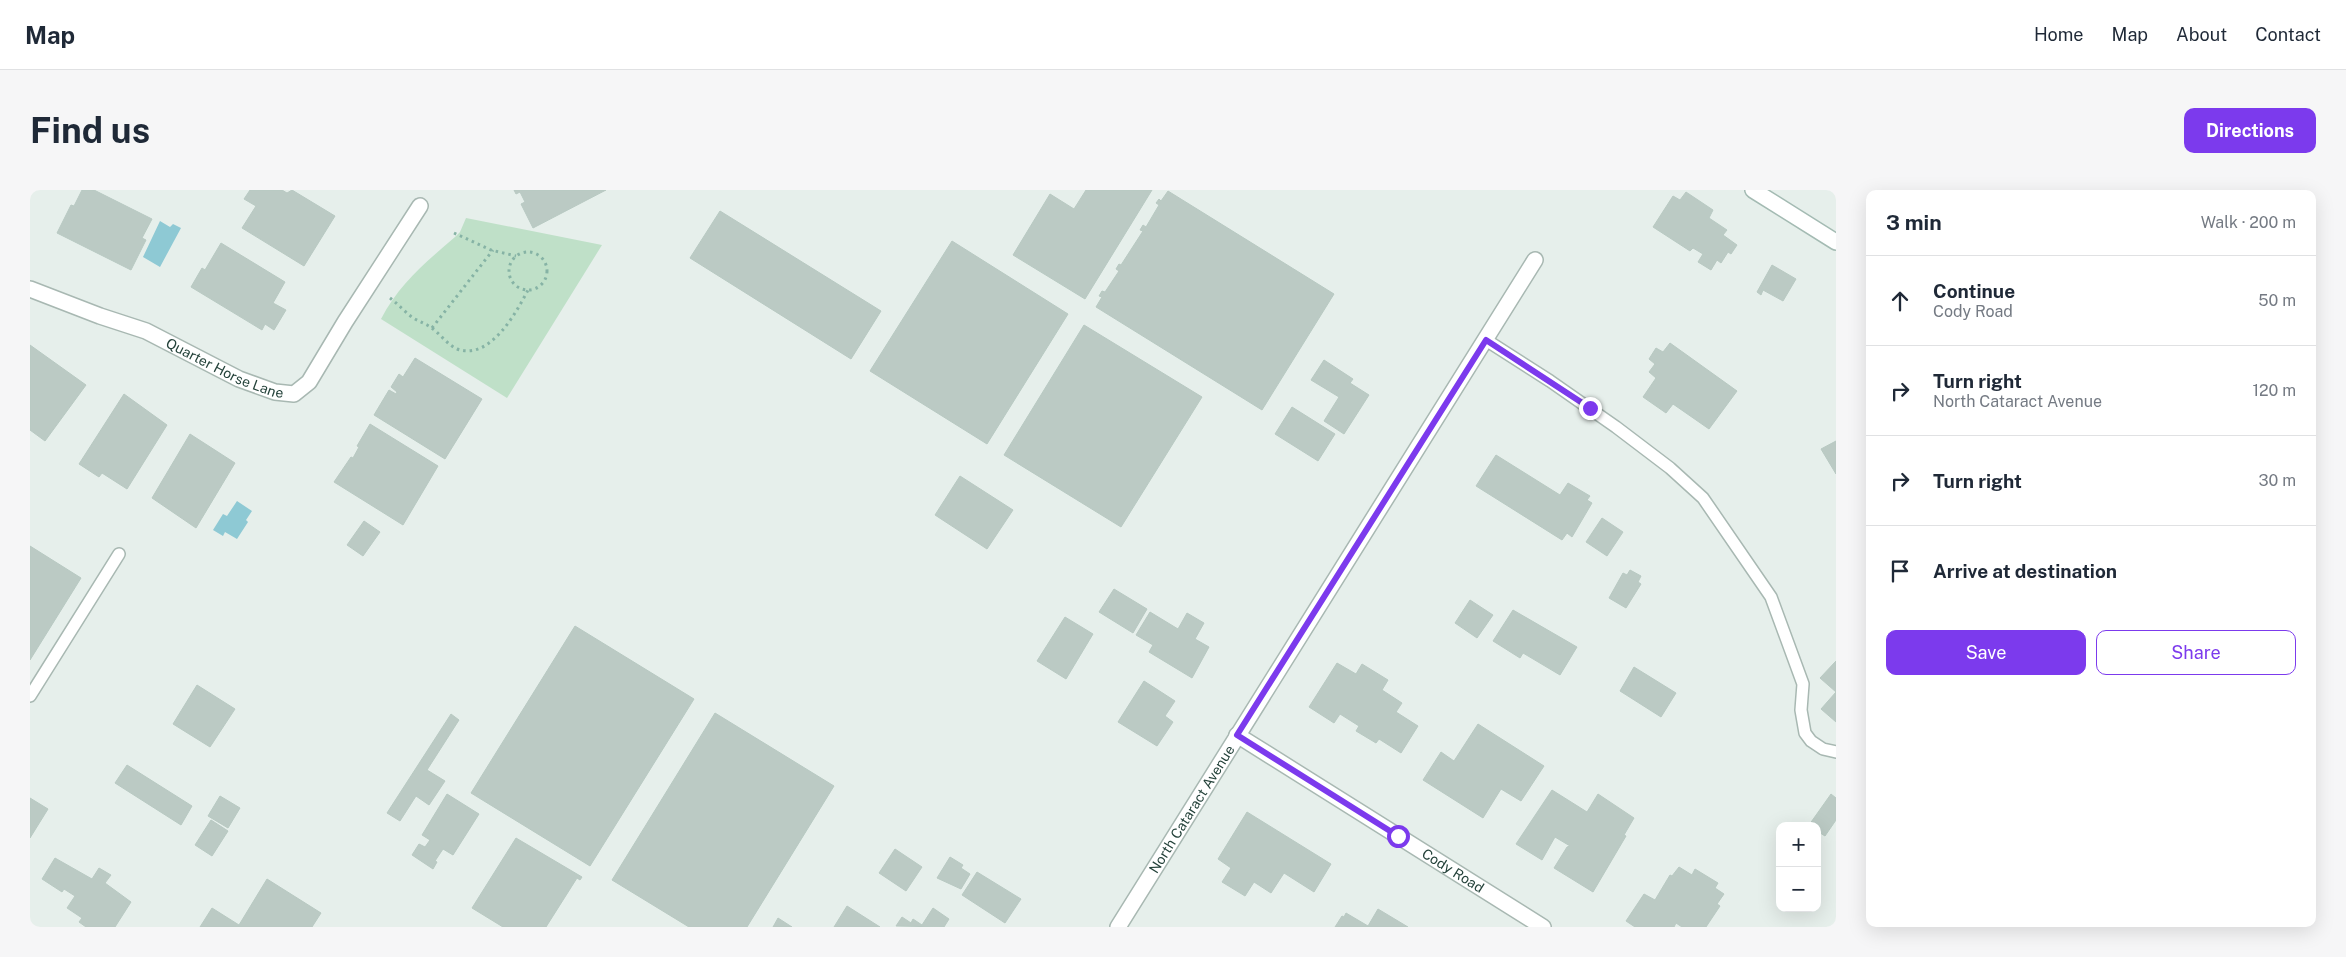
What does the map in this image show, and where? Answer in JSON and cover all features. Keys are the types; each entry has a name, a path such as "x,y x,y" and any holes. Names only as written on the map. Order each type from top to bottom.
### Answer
{"street":[{"path":"1753,190 1836,242"},
{"name":"Quarter Horse Lane","path":"30,289 100,316 146,331 239,379 275,392 294,394 309,382 345,322 420,206"},
{"name":"North Cataract Avenue","path":"1118,927 1535,260"},
{"name":"Cody Road","path":"1237,735 1542,927"}],"lane":[{"path":"1486,340 1550,381 1616,427 1670,468 1703,498 1771,596 1803,684 1801,710 1805,733 1811,741 1823,749 1836,752"},
{"path":"30,696 119,554"}],"path":[{"path":"454,233 493,250 516,256"},
{"path":"432,328 493,250"},
{"path":"522,253 535,253 544,260 548,272 544,283 539,287 528,290 516,286 509,274 512,261 516,256 522,253"},
{"path":"390,298 413,318 432,328 455,348 467,352 479,348 504,328 513,318 528,290"}],"green space":[{"path":"466,218 602,245 507,398 381,319 388,306 405,284 460,232"}],"water":[{"path":"160,221 170,227 173,224 181,228 160,267 143,257"},
{"path":"237,501 252,511 246,520 248,522 237,539 225,532 223,536 213,530 223,514 227,516"}],"building":[{"path":"82,190 94,190 152,219 142,238 146,240 131,270 57,233 71,205 74,206"},
{"path":"250,190 282,190 287,193 292,190 335,216 304,266 242,228 256,206 244,199"},
{"path":"514,190 606,190 533,228 521,204 525,202 520,192 516,194"},
{"path":"1086,190 1152,190 1085,299 1013,255 1050,194 1074,209"},
{"path":"1168,191 1334,294 1262,410 1096,307 1102,297 1099,296 1102,291 1105,292 1119,271 1116,269 1119,264 1121,265 1143,231 1140,230 1143,225 1146,227 1159,205 1156,203 1159,199 1161,201"},
{"path":"1686,192 1713,210 1709,218 1727,230 1723,235 1737,245 1731,254 1728,252 1721,263 1717,260 1711,270 1698,262 1703,254 1693,248 1690,251 1653,227 1673,196 1680,200"},
{"path":"720,211 881,311 851,359 690,258"},
{"path":"952,241 1068,314 987,444 870,371"},
{"path":"221,243 285,282 273,303 286,310 274,330 265,324 262,330 191,287 202,268 205,270"},
{"path":"1772,265 1796,279 1783,301 1763,290 1761,295 1757,292"},
{"path":"1084,325 1202,397 1121,527 1004,455"},
{"path":"1670,343 1737,391 1709,429 1673,404 1666,413 1643,397 1656,378 1649,372 1655,364 1649,359 1656,348 1663,352"},
{"path":"30,345 86,385 45,441 30,430"},
{"path":"415,358 482,399 445,459 374,415 389,390 396,394 397,392 391,387 399,374 403,377"},
{"path":"1324,360 1353,379 1350,383 1369,395 1344,434 1324,421 1339,397 1311,380"},
{"path":"124,394 167,425 127,489 102,473 99,477 79,464"},
{"path":"1292,407 1335,434 1318,461 1275,434"},
{"path":"370,424 438,466 403,525 334,482 351,457 353,458 359,447 357,446"},
{"path":"190,434 235,463 196,528 152,498"},
{"path":"1836,441 1836,474 1821,449"},
{"path":"1496,455 1560,495 1568,483 1590,496 1587,500 1592,503 1572,537 1567,533 1562,540 1476,486"},
{"path":"960,476 1013,510 987,549 935,515"},
{"path":"1602,518 1623,532 1607,556 1586,542"},
{"path":"364,521 380,532 363,556 347,545"},
{"path":"30,546 81,578 30,660"},
{"path":"1630,570 1641,576 1638,582 1641,584 1626,608 1609,598 1623,573 1627,575"},
{"path":"1114,589 1147,609 1133,633 1099,612"},
{"path":"1470,600 1493,615 1477,638 1455,623"},
{"path":"1513,610 1577,647 1560,675 1523,653 1520,658 1493,641"},
{"path":"1150,612 1178,629 1187,613 1204,623 1195,639 1209,647 1192,678 1149,652 1153,645 1136,635"},
{"path":"1065,617 1093,634 1066,679 1037,661"},
{"path":"575,626 694,699 590,866 471,793"},
{"path":"1836,661 1836,692 1820,678"},
{"path":"1337,663 1356,674 1362,664 1388,680 1382,690 1402,703 1396,712 1418,726 1401,753 1379,739 1376,743 1356,731 1359,726 1340,714 1334,723 1309,707"},
{"path":"1634,667 1676,693 1661,717 1620,691"},
{"path":"1144,681 1175,701 1165,716 1173,722 1157,746 1118,722"},
{"path":"197,685 235,709 210,747 173,724"},
{"path":"1836,692 1836,722 1821,709"},
{"path":"715,713 834,786 747,927 689,927 612,880"},
{"path":"451,714 459,720 427,770 445,781 429,805 416,796 400,821 387,813"},
{"path":"1478,724 1544,766 1521,801 1501,789 1483,818 1423,780 1441,752 1454,761"},
{"path":"127,765 192,806 181,825 115,783"},
{"path":"1552,790 1587,812 1598,794 1634,818 1624,835 1626,836 1593,892 1554,868 1567,847 1570,846 1555,837 1542,860 1516,844"},
{"path":"447,794 479,814 453,855 443,849 435,861 437,862 433,869 412,855 419,844 425,847 430,840 422,835"},
{"path":"1831,794 1836,798 1836,820 1825,836 1821,834 1821,822 1811,822"},
{"path":"220,796 240,808 228,828 208,816"},
{"path":"30,798 48,809 30,838"},
{"path":"1247,812 1331,864 1314,892 1284,873 1271,893 1254,882 1245,896 1222,882 1231,868 1218,859"},
{"path":"211,820 228,831 212,856 195,845"},
{"path":"516,838 582,877 580,880 577,878 546,927 503,927 472,908"},
{"path":"895,849 922,867 906,891 879,873"},
{"path":"950,857 963,865 961,868 970,874 961,889 937,878"},
{"path":"55,858 92,879 99,868 111,875 105,883 131,902 115,927 86,927 79,922 82,918 67,908 75,896 64,889 62,892 42,879"},
{"path":"1679,867 1692,875 1695,869 1718,883 1715,888 1724,894 1717,904 1720,906 1706,927 1682,927 1676,923 1674,927 1635,927 1626,921 1644,894 1655,900 1670,875 1672,876"},
{"path":"977,872 1021,899 1005,923 962,895"},
{"path":"267,879 321,913 312,927 200,927 212,908 239,925"},
{"path":"847,906 880,927 834,927"},
{"path":"933,908 949,919 944,927 896,926 902,917 911,923 913,919 922,925"},
{"path":"1378,909 1408,927 1335,927 1346,913 1368,926"},
{"path":"778,918 792,927 773,927"}],"route":[{"path":"1398,836 1237,735 1486,340 1590,408"}]}
